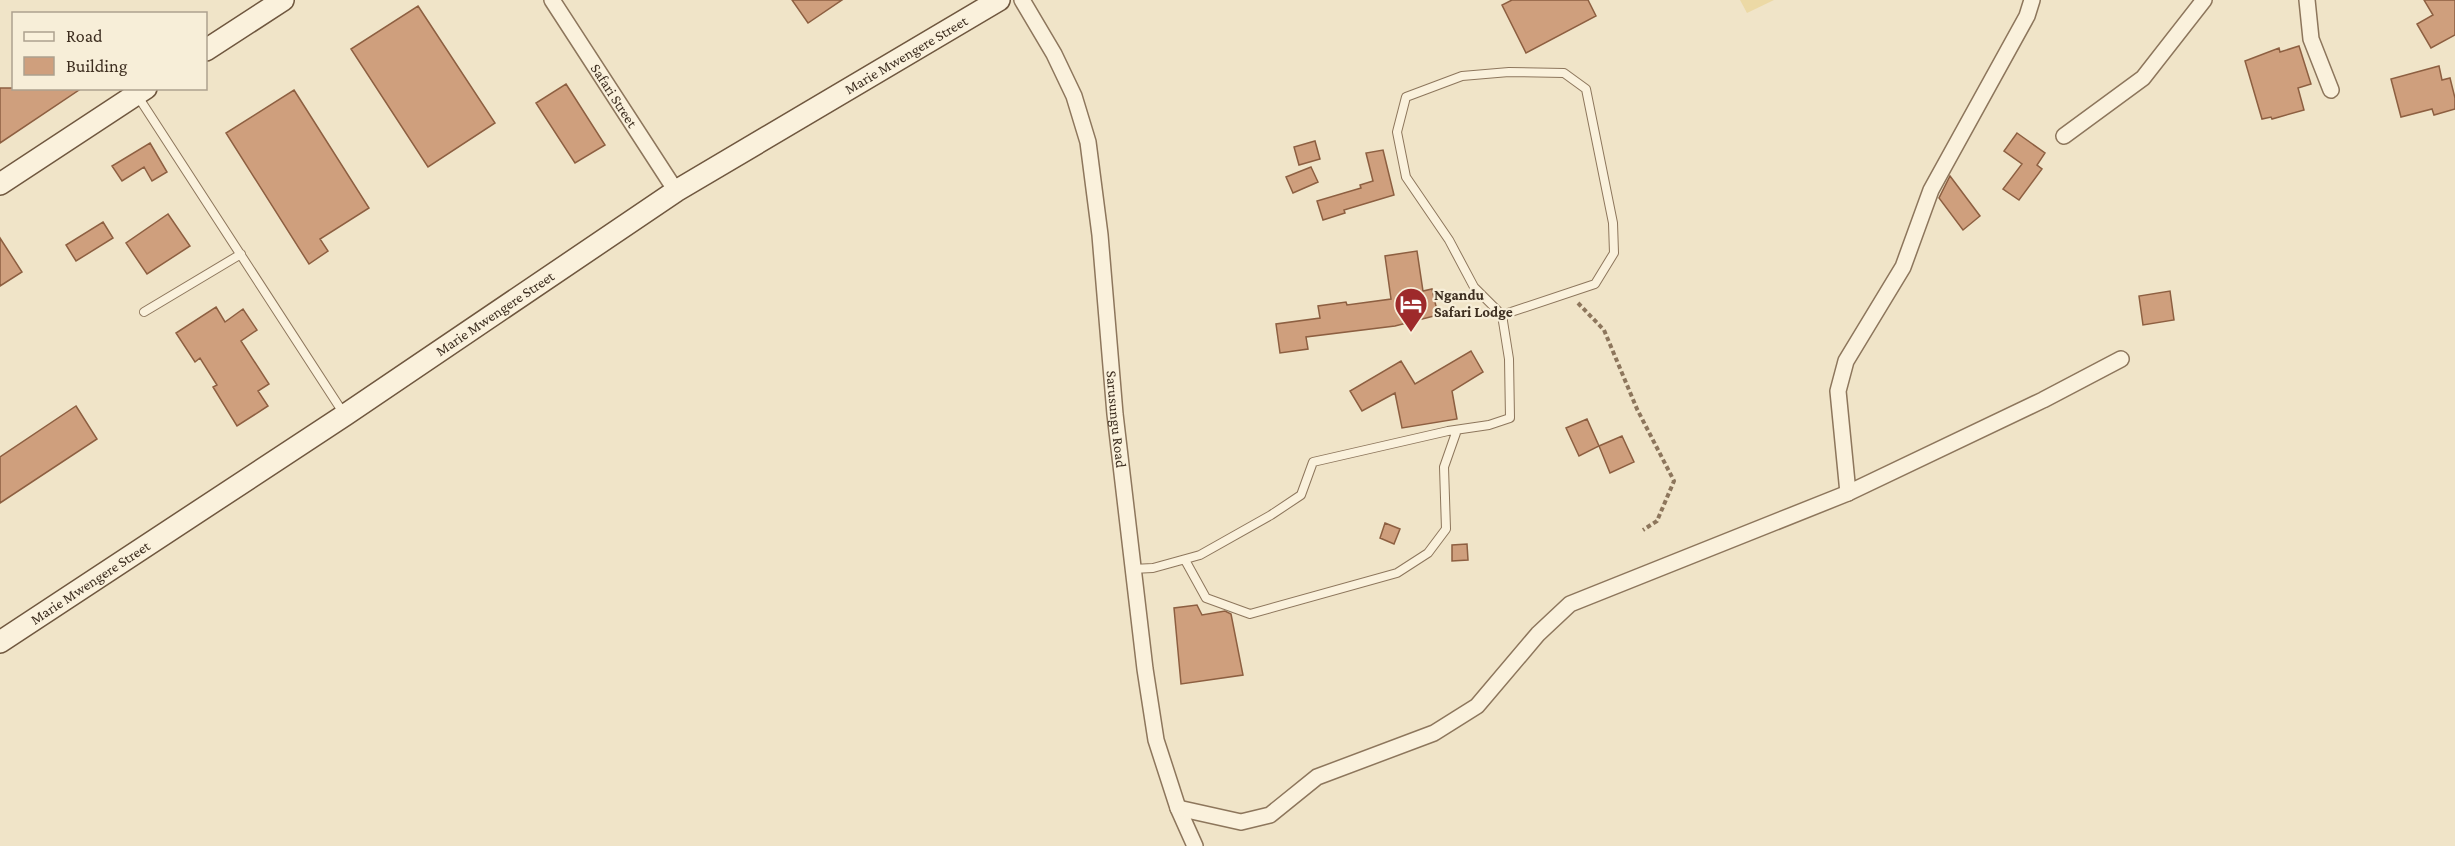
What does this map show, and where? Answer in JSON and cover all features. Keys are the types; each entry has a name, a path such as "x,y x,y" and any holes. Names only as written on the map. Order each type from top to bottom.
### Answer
{"main road":[{"path":"207,49 283,0"},
{"name":"Marie Mwengere Street","path":"0,642 345,415 676,191 999,0"},
{"path":"0,184 142,92"}],"street":[{"name":"Safari Street","path":"552,0 676,191"},
{"name":"Sarusungu Road","path":"1022,0 1054,54 1069,86 1088,142 1100,235 1115,414 1132,569 1156,740 1178,808 1195,846"},
{"path":"1848,493 1838,391 1846,361 1903,267 1931,190 2027,16 2032,0"},
{"path":"2064,136 2143,78 2204,0"},
{"path":"2307,0 2311,39 2331,90"},
{"path":"1178,808 1240,822 1270,815 1317,777 1434,733 1478,706 1538,634 1570,604 1848,493 2043,400 2121,359"}],"lane":[{"path":"1132,569 1153,568 1200,555 1271,515 1301,495 1313,462 1457,429 1489,425 1510,418 1509,359 1502,315 1474,287 1449,240 1406,177 1397,132 1406,97 1462,76 1509,72 1564,74 1586,89 1613,223 1614,253 1595,284 1502,315"},
{"path":"142,92 241,254 345,415"},
{"path":"144,312 241,254"},
{"path":"1185,560 1206,598 1250,614 1397,573 1428,553 1446,529 1444,467 1457,429"}],"path":[{"path":"1569,294 1604,330 1637,409 1674,481 1657,521 1643,530"}],"sand":[{"path":"1740,0 1774,0 1747,13"}],"building":[{"path":"792,0 842,0 808,23"},
{"path":"1512,0 1588,0 1596,16 1526,53 1502,5"},
{"path":"2424,0 2455,0 2455,35 2431,48 2417,24 2433,15"},
{"path":"418,6 495,123 428,167 351,49"},
{"path":"2299,46 2311,84 2298,88 2304,110 2272,119 2271,117 2262,119 2245,61 2279,48 2280,52"},
{"path":"2439,66 2442,80 2450,78 2455,109 2434,115 2432,109 2401,117 2391,79"},
{"path":"566,84 605,145 575,163 536,103"},
{"path":"0,88 79,90 0,143"},
{"path":"294,90 369,208 320,239 328,251 309,264 226,133"},
{"path":"2017,133 2045,153 2037,165 2042,169 2019,200 2003,189 2022,164 2004,151"},
{"path":"1315,141 1320,159 1299,165 1294,147"},
{"path":"150,143 167,172 152,181 144,167 122,181 112,166"},
{"path":"1383,150 1394,195 1344,210 1345,213 1323,220 1317,201 1361,188 1360,185 1373,181 1366,153"},
{"path":"1311,167 1318,182 1293,193 1286,177"},
{"path":"1950,176 1980,216 1963,230 1939,198"},
{"path":"168,214 190,246 147,274 126,243"},
{"path":"103,222 113,238 76,261 66,245"},
{"path":"0,238 22,272 0,286"},
{"path":"1417,251 1423,291 1432,289 1438,315 1395,326 1306,337 1308,349 1280,353 1276,324 1320,318 1318,306 1391,299 1385,256"},
{"path":"2170,291 2174,320 2143,325 2139,296"},
{"path":"216,307 225,322 243,309 257,330 241,341 269,384 258,391 268,406 237,426 213,387 217,385 200,358 195,362 176,333"},
{"path":"1471,351 1483,372 1452,391 1457,419 1402,428 1395,393 1362,411 1350,391 1401,361 1415,384"},
{"path":"76,406 97,439 0,503 0,457"},
{"path":"1587,419 1599,446 1579,456 1566,428"},
{"path":"1622,436 1634,462 1610,473 1599,446"},
{"path":"1385,523 1400,529 1394,544 1380,538"},
{"path":"1467,544 1468,560 1452,561 1452,545"},
{"path":"1197,605 1202,615 1225,611 1231,614 1243,675 1181,684 1174,608"}],"place":[{"name":"Ngandu Safari Lodge","path":"1411,333"}]}
